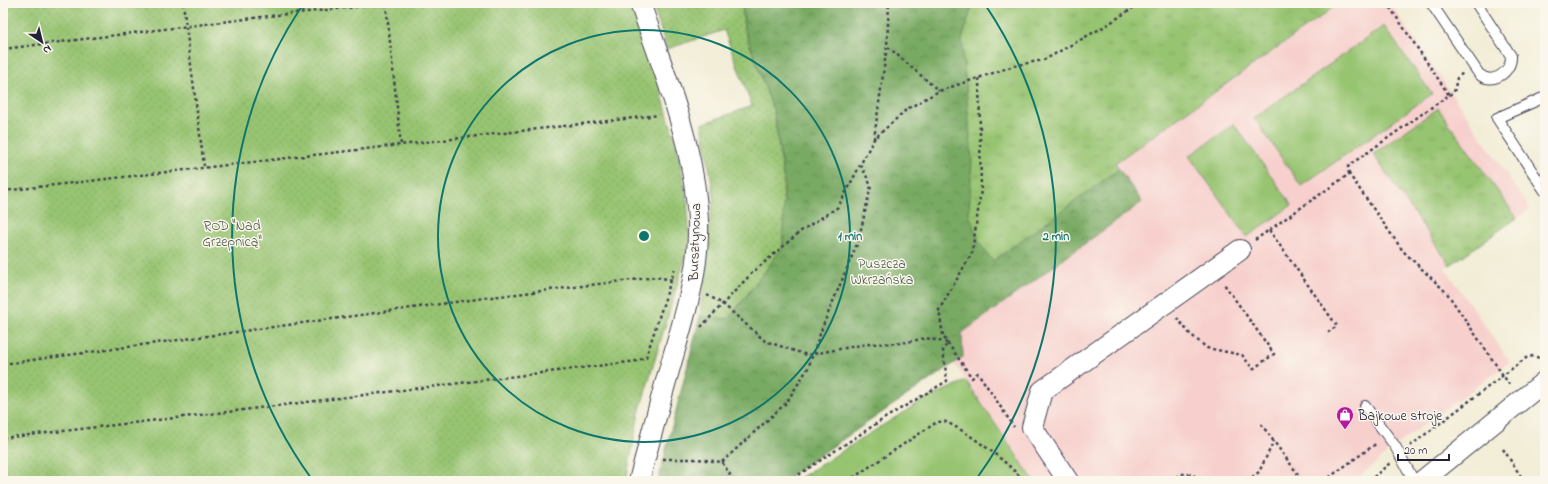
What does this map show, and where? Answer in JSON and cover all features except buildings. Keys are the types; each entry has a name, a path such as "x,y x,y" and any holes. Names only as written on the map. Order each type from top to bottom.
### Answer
{"street":[{"name":"Bursztynowa","path":"639,481 698,230 698,208 693,172 684,133 640,3"},
{"path":"1068,481 1032,427 1042,391 1240,250"},
{"path":"1422,481 1545,381"}],"lane":[{"path":"1431,3 1479,74 1486,78 1494,78 1507,70 1511,62 1511,56 1476,3"},
{"path":"1545,97 1497,118 1545,191"},
{"path":"1365,406 1387,436 1414,481"}],"path":[{"path":"183,3 204,166"},
{"path":"386,3 402,144"},
{"path":"3,49 186,26 394,3"},
{"path":"699,329 752,273 790,240 838,207 874,139 887,46 889,3"},
{"path":"874,139 907,109 939,91 1017,65 1044,60 1107,25 1140,3"},
{"path":"1387,3 1449,95"},
{"path":"887,46 939,91"},
{"path":"979,78 981,190 972,253 939,310 943,336 948,344 972,378 978,373 1014,427"},
{"path":"1457,78 1454,92 1351,164 1348,167 1349,174 1403,251 1446,294 1509,384"},
{"path":"657,107 661,122"},
{"path":"3,191 204,166 663,114"},
{"path":"645,458 697,459 722,462 786,403 808,368 824,322 858,242 871,186 861,165"},
{"path":"1240,250 1349,174"},
{"path":"1269,230 1337,326 1327,333"},
{"path":"3,438 637,361 646,357 670,279 676,265"},
{"path":"1165,304 1190,334 1207,348 1242,355 1253,369 1274,354 1214,269"},
{"path":"3,364 492,297 656,277 685,283 723,304 765,341 807,355 867,344 902,343 926,338 948,344"},
{"path":"789,481 885,418 947,381 943,350 948,344"},
{"path":"1369,481 1399,455 1526,358 1533,356 1544,358"},
{"path":"848,481 937,422 945,421 1013,468 1024,481"},
{"path":"1261,424 1303,481"},
{"path":"1324,481 1387,436"},
{"path":"1247,481 1259,472 1274,441"},
{"path":"1503,449 1524,481"},
{"path":"722,462 734,481"},
{"path":"1165,481 1183,474 1192,474 1201,481"}],"shaded area":[{"path":"1342,3 1390,3 1530,209 1445,268 1510,362 1395,446 1355,481 1034,481 954,363 963,357 962,333 1142,202 1115,163"}],"green space":[{"name":"ROD \"Nad Grzepnicą\"","path":"3,3 632,3 653,64 678,151 687,200 690,242 639,413 626,481 3,481"},
{"path":"652,3 742,3 744,28 774,112 784,182 783,247 729,319 700,317 708,231 714,196 702,124 752,106 724,30 667,49"},
{"name":"Puszcza Wkrzańska","path":"742,3 973,3 962,40 972,160 969,214 993,261 1119,169 1142,202 962,333 963,357 782,481 658,481 700,317 729,319 783,247 784,182 774,112 744,28"},
{"path":"973,3 1340,3 1115,163 1119,169 993,261 980,244 969,214 972,160 962,40"},
{"path":"1384,26 1432,94 1301,186 1254,118"},
{"path":"1438,108 1517,218 1450,265 1373,154"},
{"path":"1234,124 1292,205 1247,237 1189,156"},
{"path":"966,381 1034,481 795,481 923,400"}],"place":[{"name":"Bajkowe stroje","path":"1345,430"}]}
